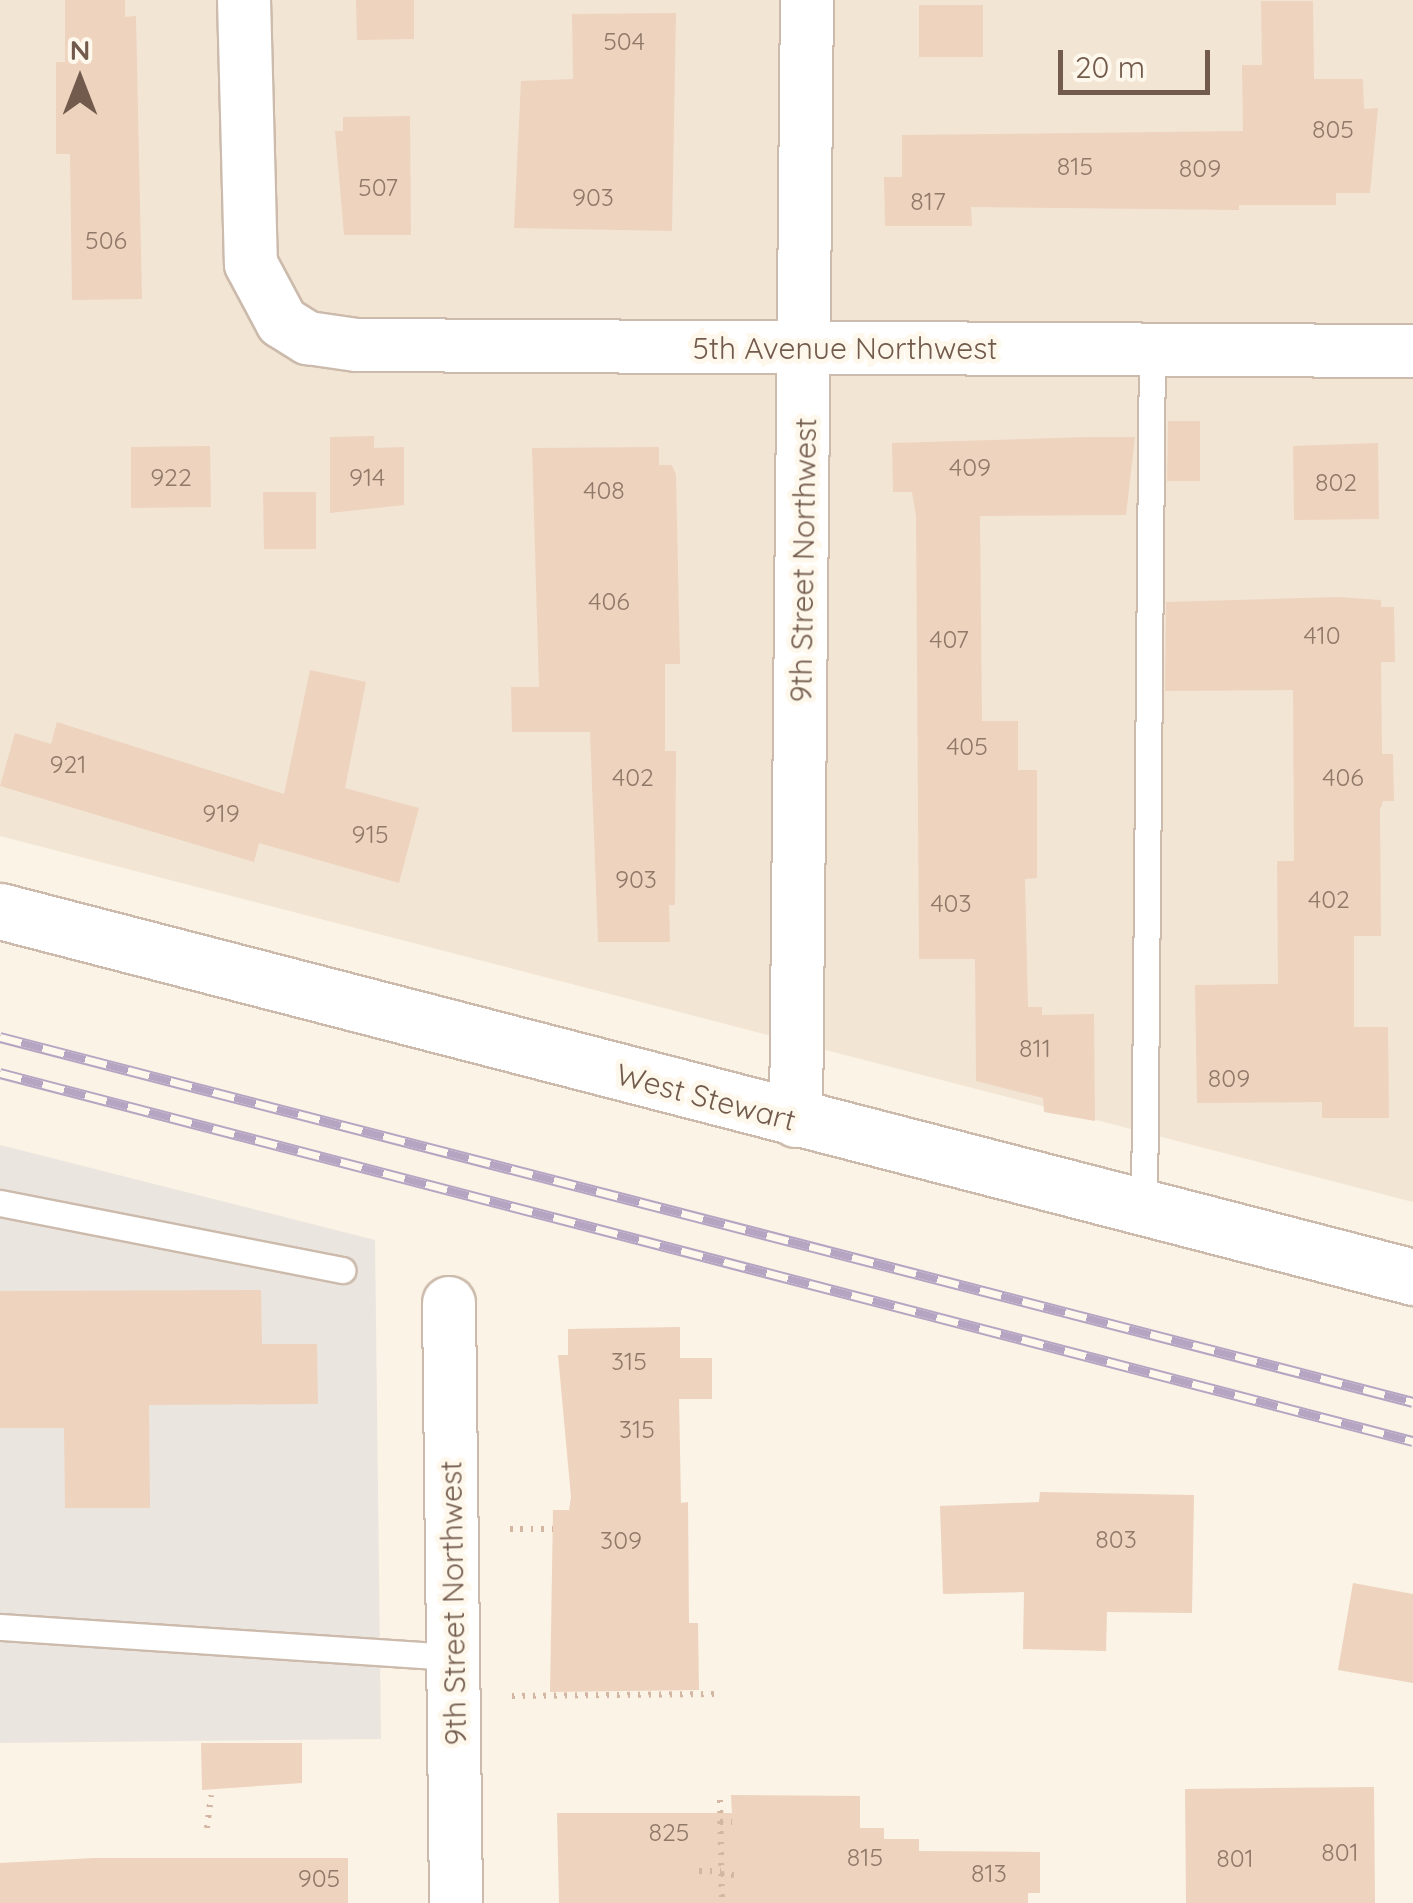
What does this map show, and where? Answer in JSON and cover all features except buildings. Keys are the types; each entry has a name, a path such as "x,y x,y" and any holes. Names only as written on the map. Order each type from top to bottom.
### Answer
{"street":[{"name":"5th Avenue Northwest","path":"244,0 246,231 251,264 282,322 308,338 358,345 1413,351"},
{"name":"9th Street Northwest","path":"796,1121 806,348 806,0"},
{"name":"West Stewart","path":"0,911 796,1121 1413,1277"},
{"name":"9th Street Northwest","path":"449,1303 456,1903"}],"lane":[{"path":"1144,1209 1152,350"},
{"path":"0,1204 342,1270"},
{"path":"0,1627 454,1658"}],"path":[{"path":"510,1529 553,1529"},
{"path":"512,1696 714,1694"},
{"path":"207,1828 211,1794"},
{"path":"720,1800 722,1903"},
{"path":"720,1822 732,1822"},
{"path":"699,1871 734,1874"}],"shaded area":[{"path":"0,0 1413,0 1413,1202 0,836"},
{"path":"0,1145 375,1240 381,1739 0,1743"}],"railway":[{"path":"0,1037 1413,1402"},
{"path":"0,1073 1413,1441"}]}
